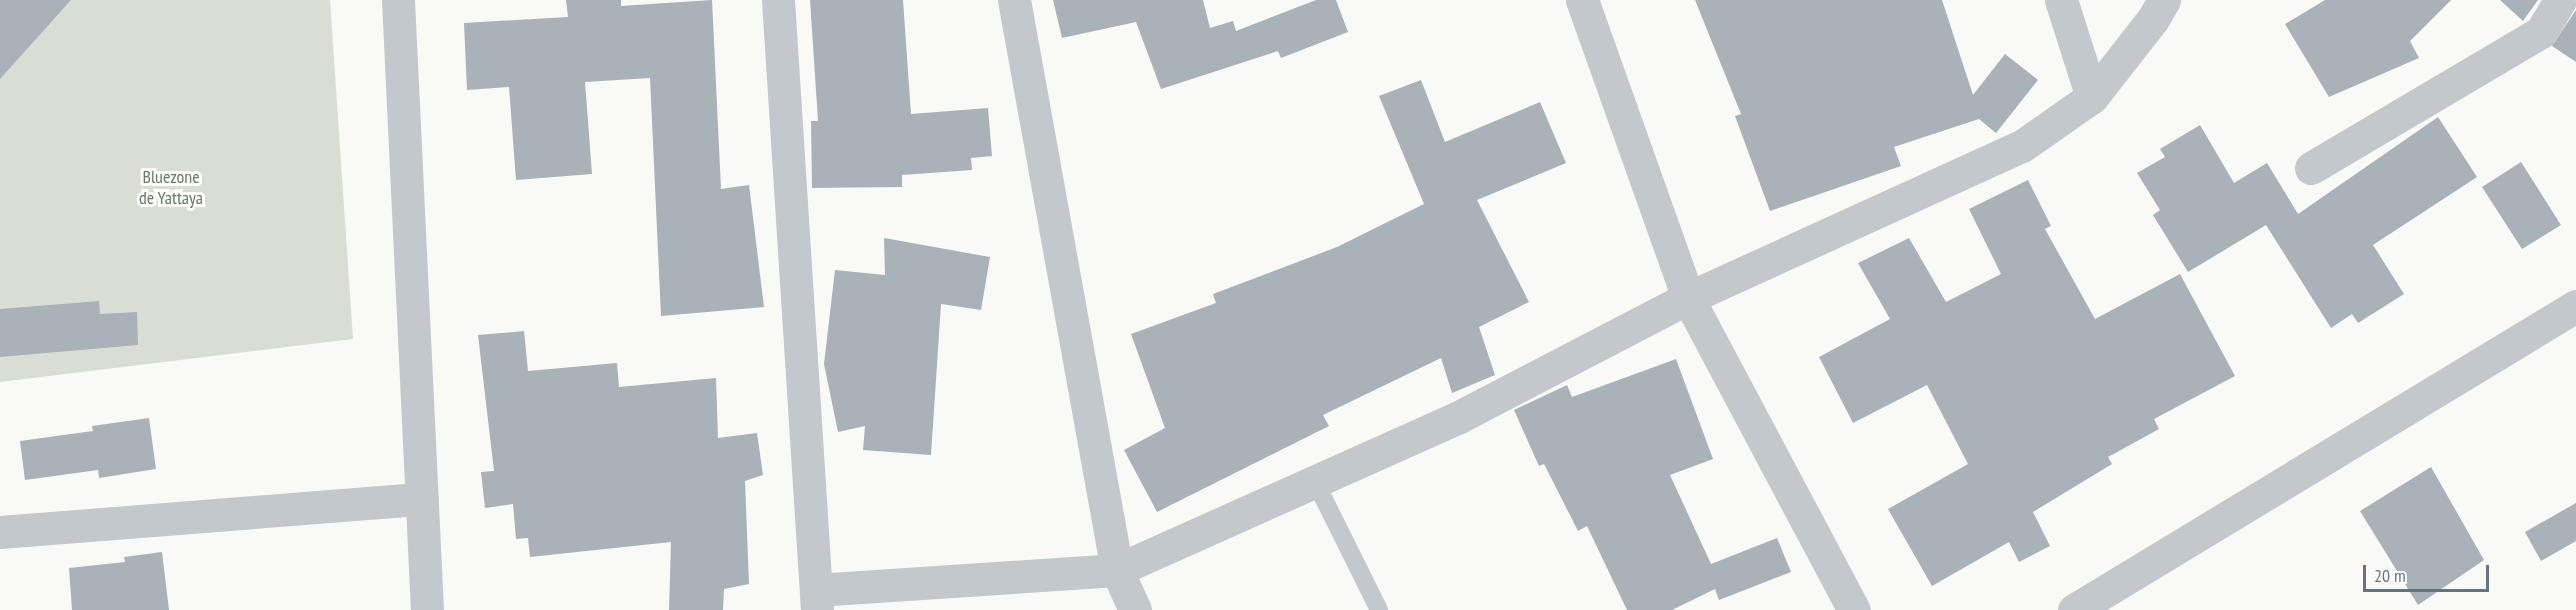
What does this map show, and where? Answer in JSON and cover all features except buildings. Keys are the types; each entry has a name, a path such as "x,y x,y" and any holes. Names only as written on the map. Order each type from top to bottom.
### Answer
{"street":[{"path":"398,0 427,610"},
{"path":"778,0 817,600 1117,570 1458,417 1688,298 2022,146 2092,97 2153,20 2164,0"},
{"path":"1014,0 1117,570 1135,610"},
{"path":"1582,0 1688,298 1854,610"},
{"path":"2061,0 2092,97"},
{"path":"2311,168 2541,32 2560,0"},
{"path":"2074,610 2576,306"},
{"path":"0,532 422,498"}],"lane":[{"path":"1315,481 1379,610"}],"green space":[{"name":"Bluezone de Yattaya","path":"0,0 330,0 353,339 0,382"}]}
